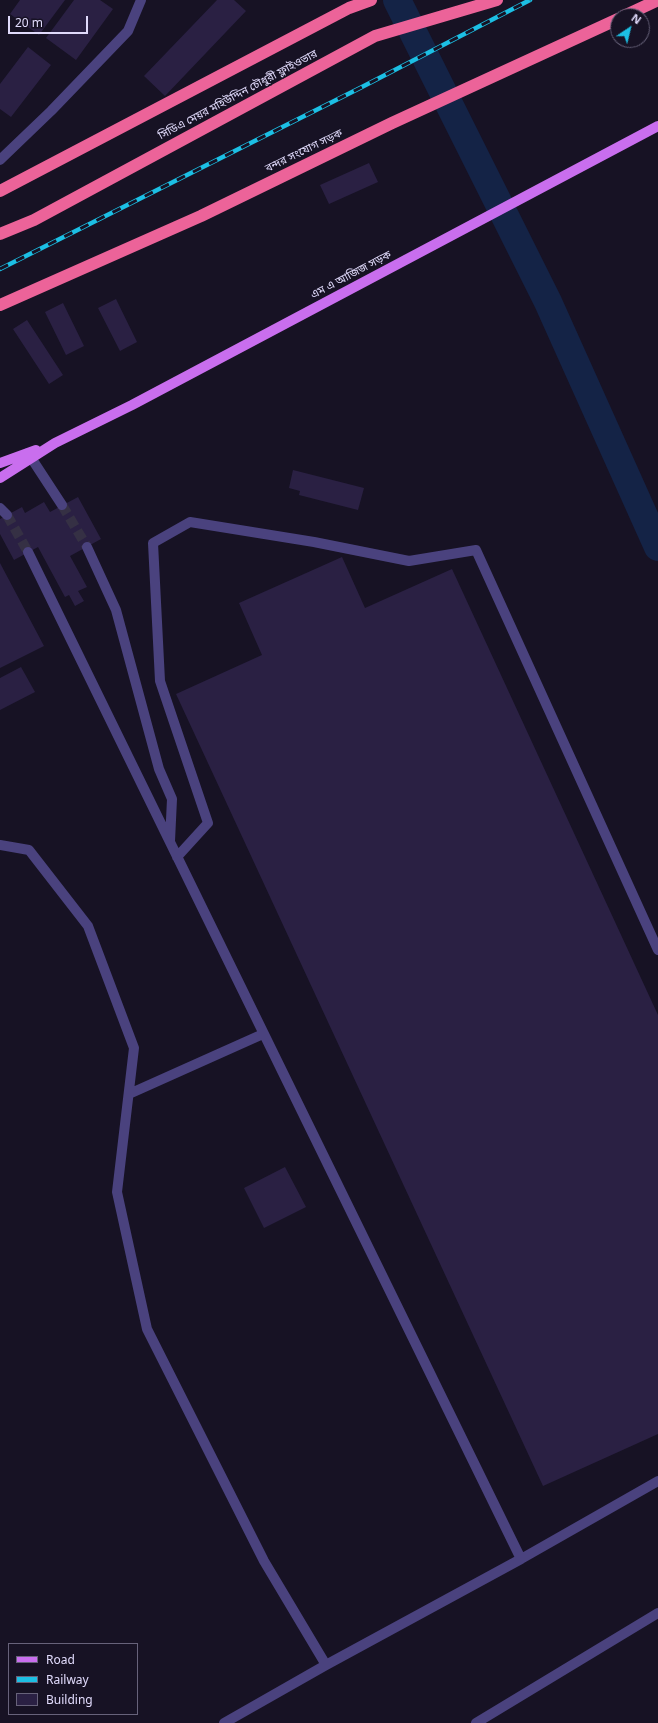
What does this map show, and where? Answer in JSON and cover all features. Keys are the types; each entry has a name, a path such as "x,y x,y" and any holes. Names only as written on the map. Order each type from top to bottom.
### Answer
{"highway":[{"path":"0,191 349,8 371,0"},
{"name":"সিডিএ মেয়র মহিউদ্দিন চৌধুরী ফ্লাইওভার","path":"0,234 34,220 375,36 497,0"},
{"path":"641,8 658,0"},
{"name":"বন্দর সংযোগ সড়ক","path":"0,304 202,216 392,123 610,23"}],"main road":[{"name":"এম এ আজিজ সড়ক","path":"0,478 29,456 132,405 658,126"},
{"name":"এম এ আজিজ সড়ক","path":"0,463 29,456"}],"street":[{"path":"0,160 51,111 128,32 141,0"},
{"path":"29,456 62,505"},
{"path":"177,857 208,823 160,681 153,543 190,522 314,542 409,561 476,550 658,950"},
{"path":"87,547 116,610 159,769 172,799 170,843"},
{"path":"28,552 521,1560"},
{"path":"0,845 29,850 88,926 134,1048 117,1192 147,1329 264,1561 326,1665"},
{"path":"128,1094 263,1034"},
{"path":"224,1723 326,1665 521,1560 658,1481"},
{"path":"476,1723 658,1613"}],"building":[{"path":"20,0 65,0 39,35 10,14"},
{"path":"74,0 100,0 113,9 76,60 46,38"},
{"path":"217,0 234,0 246,11 165,96 144,76"},
{"path":"28,47 51,65 11,117 0,109 0,84"},
{"path":"369,163 378,182 329,204 320,185"},
{"path":"116,299 137,342 120,351 98,308"},
{"path":"63,303 84,346 66,355 45,312"},
{"path":"27,320 63,375 49,384 13,329"},
{"path":"293,470 364,488 358,510 299,495 300,491 289,488"},
{"path":"78,497 101,539 70,556 87,587 78,591 84,601 75,606 69,595 65,597 38,547 14,560 0,534 0,519 22,507 25,513 44,502 50,512"},
{"path":"342,557 365,608 452,569 658,1015 658,1434 543,1486 176,694 262,655 239,603"},
{"path":"0,563 44,646 0,668"},
{"path":"21,667 35,692 0,710 0,678"},
{"path":"285,1167 306,1207 264,1228 244,1188"}],"waterway":[{"path":"397,0 548,302 658,547"}],"tunnel":[{"path":"62,505 87,547"},
{"path":"7,515 28,552"}],"railway":[{"path":"0,269 360,88 530,0"}]}
